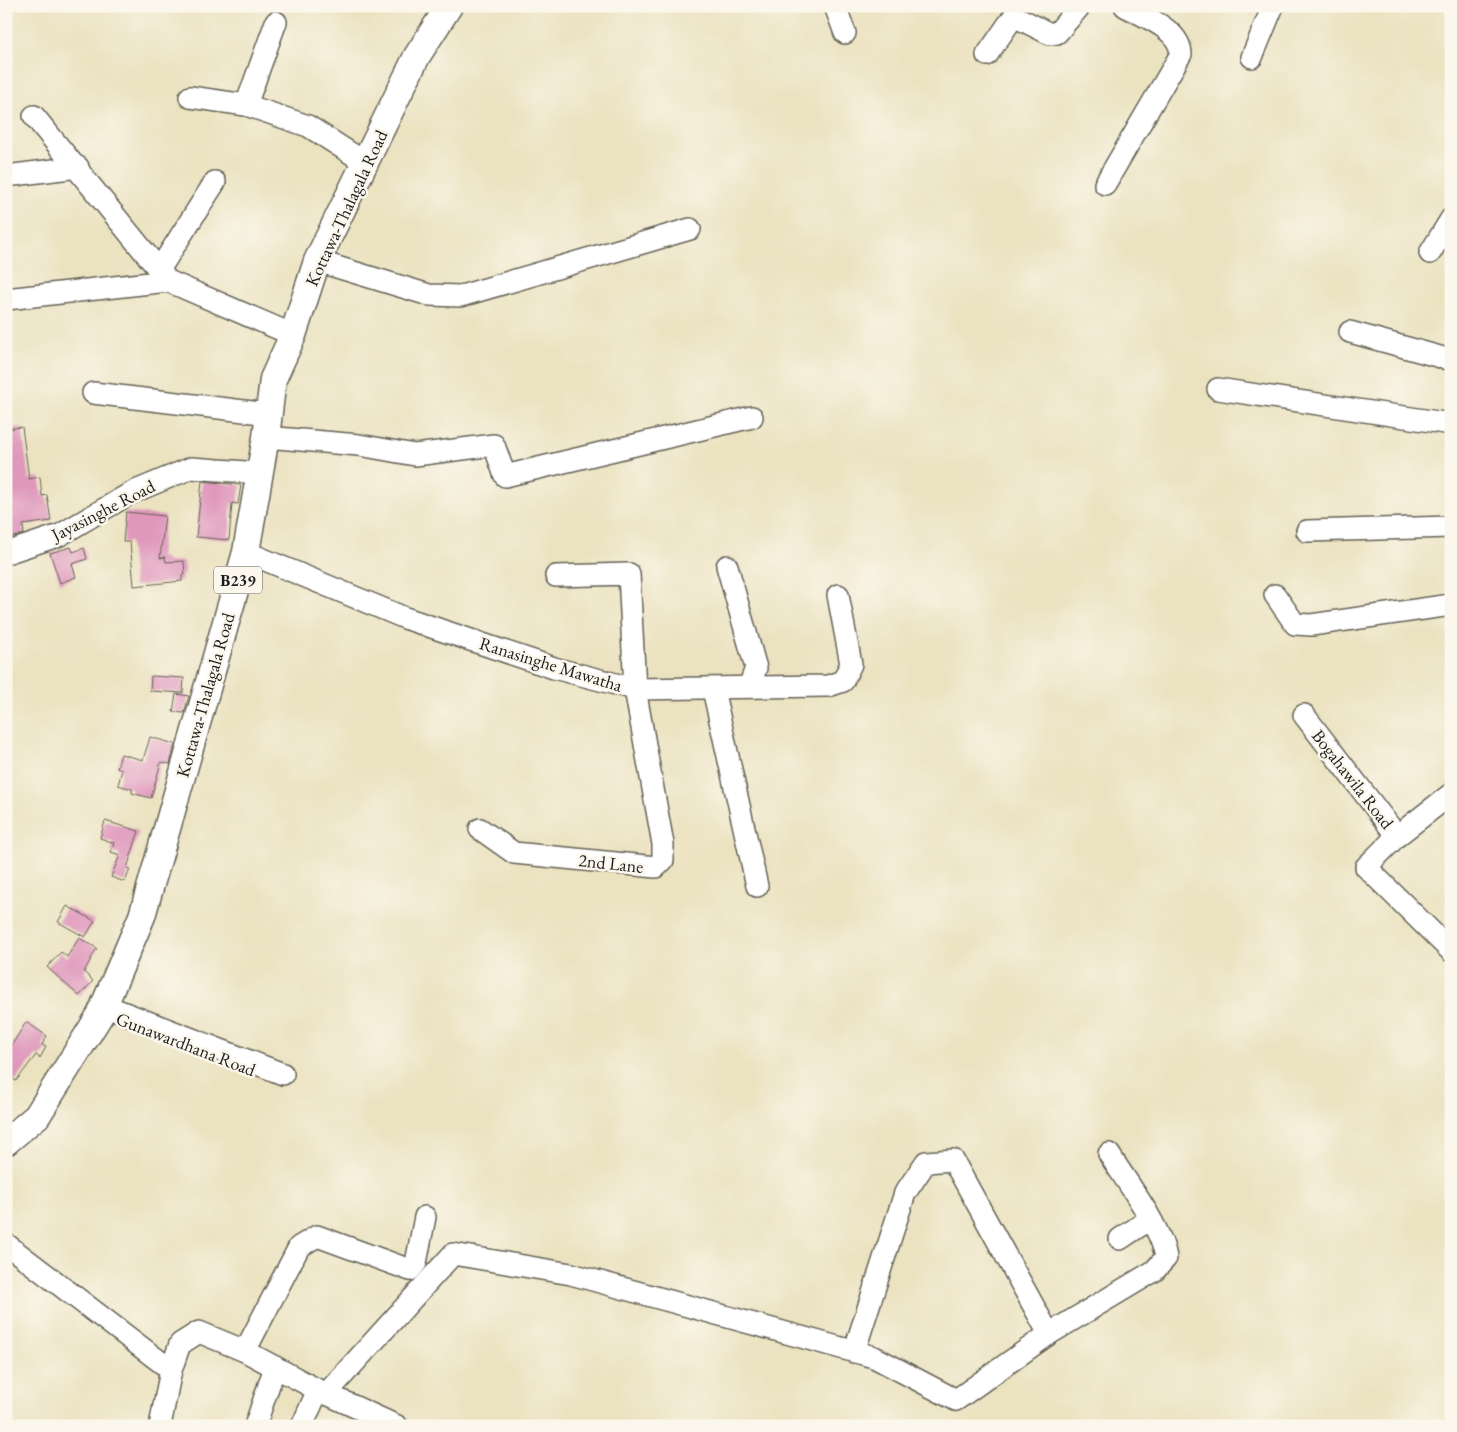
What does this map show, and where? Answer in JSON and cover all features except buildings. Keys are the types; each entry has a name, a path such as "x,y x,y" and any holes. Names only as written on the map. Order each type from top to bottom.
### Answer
{"main road":[{"name":"Kottawa-Thalagala Road","path":"6,1142 37,1116 103,1008 142,916 246,552 268,425 273,380 293,334 317,261 417,56 448,6"}],"street":[{"path":"835,6 846,33"},
{"path":"986,56 1014,16 1050,34 1057,33 1080,6"},
{"path":"1106,184 1181,54 1181,45 1171,32 1148,12 1125,6"},
{"path":"1252,57 1273,6"},
{"path":"246,105 276,22"},
{"path":"190,97 246,105 308,126 366,163"},
{"path":"34,116 78,167 164,276 293,334"},
{"path":"6,176 78,167"},
{"path":"164,276 215,182"},
{"path":"1430,254 1451,219"},
{"path":"317,261 429,296 461,296 690,229"},
{"path":"6,299 164,276"},
{"path":"1350,332 1451,360"},
{"path":"1218,389 1451,424"},
{"path":"93,393 268,425 415,455 494,445 505,476 752,417"},
{"name":"Jayasinghe Road","path":"6,553 60,535 131,493 191,468 260,473"},
{"path":"1307,531 1451,527"},
{"name":"Ranasinghe Mawatha","path":"246,552 406,618 554,668 635,690 828,686 843,681 851,664 838,596"},
{"path":"727,566 756,668 749,687"},
{"path":"556,576 629,574 635,690"},
{"path":"1275,595 1295,624 1311,625 1451,606"},
{"path":"713,689 757,886"},
{"name":"2nd Lane","path":"480,829 514,853 656,867 663,860 663,844 635,690"},
{"name":"Bogahawila Road","path":"1304,715 1397,836 1451,794"},
{"path":"1397,836 1366,867 1451,952"},
{"path":"103,1008 276,1076"},
{"path":"302,1426 322,1392 453,1254 571,1274 874,1357 956,1400 1049,1334 1160,1266 1166,1258 1165,1246 1109,1154"},
{"path":"854,1352 905,1192 926,1162 953,1160 1049,1334"},
{"path":"246,1351 299,1247 317,1236 410,1270 416,1263 424,1217"},
{"path":"1120,1239 1150,1219"},
{"path":"6,1244 171,1370"},
{"path":"160,1426 171,1370 180,1344 199,1332 246,1351 322,1392 398,1426"},
{"path":"255,1426 275,1367"}]}
